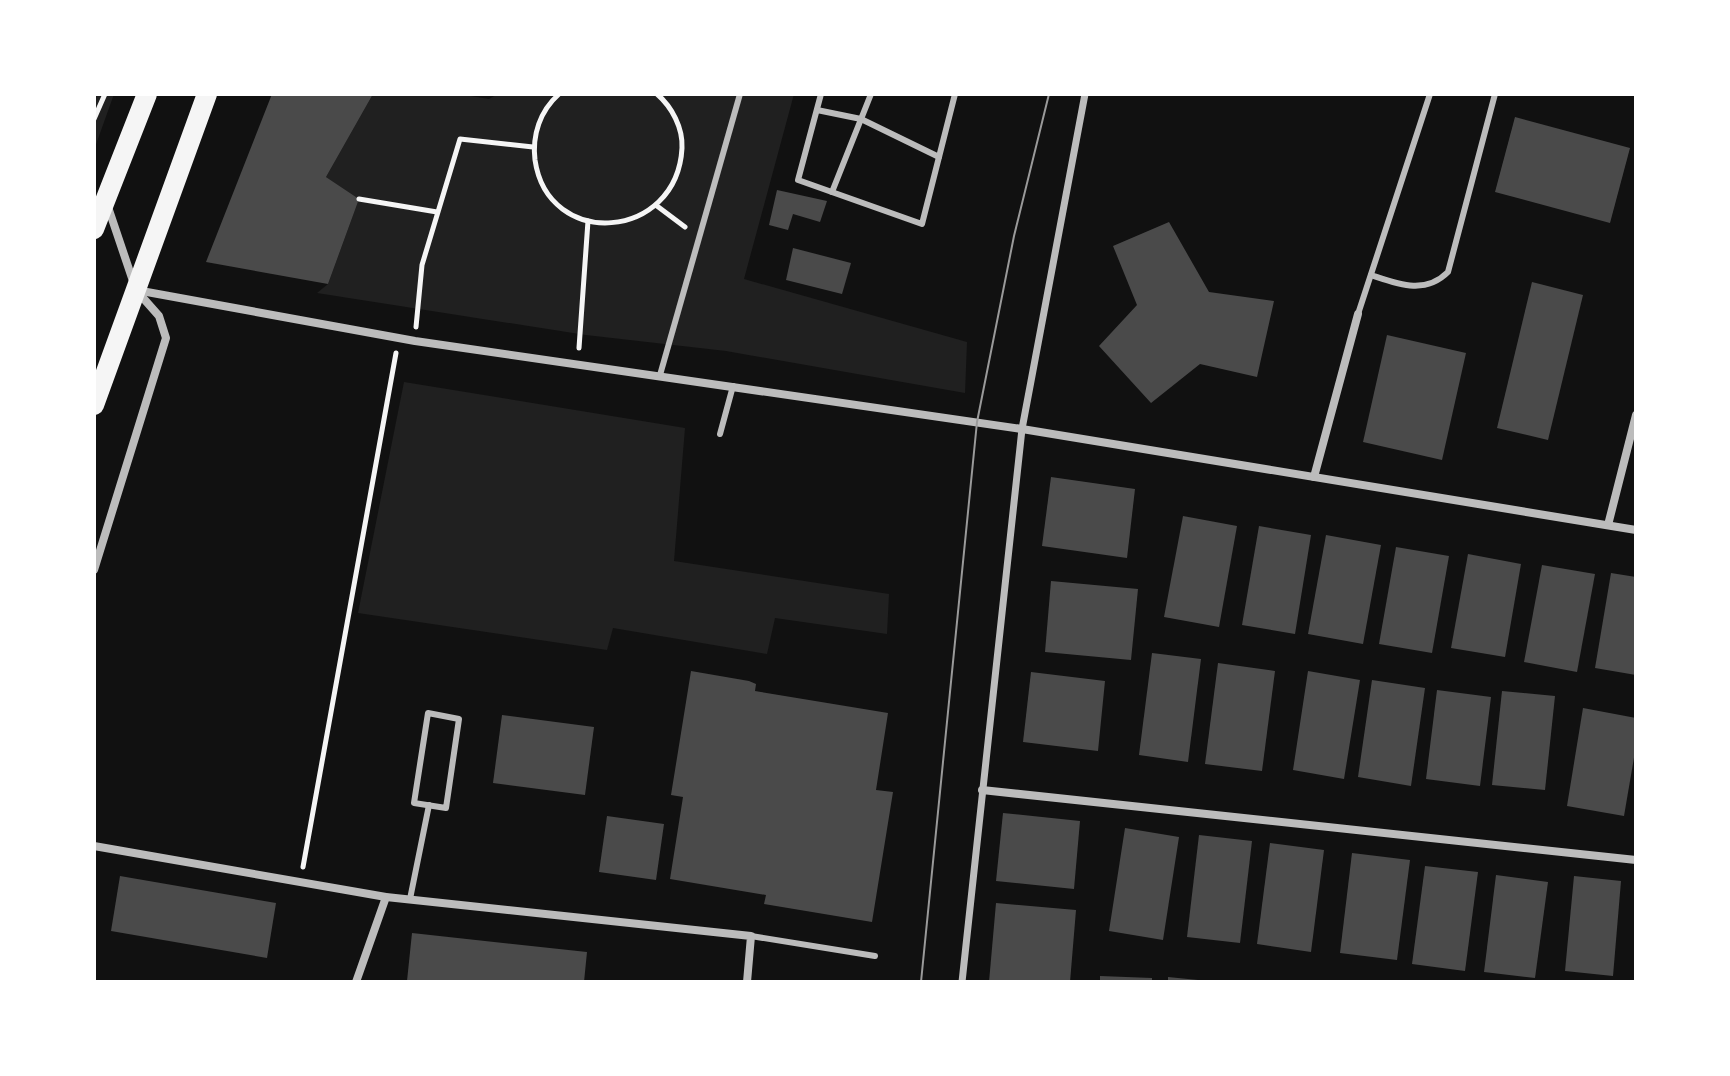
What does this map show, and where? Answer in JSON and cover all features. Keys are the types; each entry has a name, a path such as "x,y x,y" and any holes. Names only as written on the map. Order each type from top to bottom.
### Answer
{"main road":[{"path":"94,229 147,94"},
{"path":"94,405 207,94"}],"street":[{"path":"962,982 1022,429 1085,94"},
{"path":"94,570 166,338 159,316 136,290 106,199"},
{"path":"136,290 415,341 1022,429 1636,530"},
{"path":"1314,477 1358,314"},
{"path":"1608,525 1636,415"},
{"path":"982,790 1636,860"},
{"path":"94,846 386,897 751,936 747,982"},
{"path":"356,982 386,897"}],"lane":[{"path":"660,375 740,94"},
{"path":"821,94 798,180 922,224 955,94"},
{"path":"832,192 871,94"},
{"path":"1358,314 1430,94"},
{"path":"1371,275 1412,288 1440,280 1448,272 1495,94"},
{"path":"817,110 861,119 939,157"},
{"path":"720,434 733,386"},
{"path":"428,713 459,719 446,808 429,805 414,803 428,713"},
{"path":"410,899 429,805"},
{"path":"751,936 875,956"}],"path":[{"path":"94,119 105,94"},
{"path":"559,94 538,123 533,147 537,172 548,194 565,211 588,221 612,224 636,219 657,206 672,187 681,164 682,140 675,117 657,94"},
{"path":"415,341 422,265 460,139 533,147"},
{"path":"359,199 437,212"},
{"path":"657,206 699,238"},
{"path":"577,363 588,221"},
{"path":"301,880 399,336"}],"shaded area":[{"path":"94,94 114,94 94,150"},
{"path":"373,94 458,94 489,99 498,94 794,94 744,279 967,342 965,393 726,351 586,335 317,293 328,284 359,199 326,177"},
{"path":"404,382 685,428 674,561 889,594 887,634 775,618 767,654 613,628 607,650 358,613"}],"building":[{"path":"272,94 373,94 326,177 359,199 328,284 206,262"},
{"path":"1515,117 1630,148 1610,223 1495,192"},
{"path":"777,190 827,201 820,222 793,214 788,230 769,225"},
{"path":"1169,222 1209,292 1274,301 1257,377 1200,364 1151,403 1099,346 1137,305 1113,246"},
{"path":"793,248 851,263 842,294 786,280"},
{"path":"1532,282 1583,295 1548,440 1497,428"},
{"path":"1387,335 1466,353 1442,460 1363,442"},
{"path":"1051,477 1135,489 1127,558 1042,546"},
{"path":"1183,516 1237,526 1219,627 1164,617"},
{"path":"1259,526 1311,535 1295,634 1242,625"},
{"path":"1326,535 1381,545 1363,644 1308,634"},
{"path":"1396,547 1449,556 1432,653 1379,644"},
{"path":"1468,554 1521,564 1505,657 1451,648"},
{"path":"1542,565 1595,574 1577,672 1524,662"},
{"path":"1611,573 1636,577 1636,675 1595,668"},
{"path":"1051,581 1138,589 1131,660 1045,652"},
{"path":"1152,653 1201,659 1188,762 1139,755"},
{"path":"1218,663 1275,671 1262,771 1205,764"},
{"path":"691,671 749,681 756,684 755,691 888,713 876,790 893,792 872,922 764,904 766,895 670,879 683,797 671,795"},
{"path":"1308,671 1360,680 1344,779 1293,770"},
{"path":"1031,672 1105,681 1098,751 1023,742"},
{"path":"1372,680 1425,688 1411,786 1358,777"},
{"path":"1437,690 1491,697 1480,786 1426,779"},
{"path":"1502,691 1555,696 1545,790 1492,785"},
{"path":"1583,708 1636,718 1636,746 1624,816 1567,806"},
{"path":"502,715 594,727 585,795 493,783"},
{"path":"1003,813 1080,821 1074,889 996,881"},
{"path":"607,816 664,824 656,880 599,872"},
{"path":"1125,828 1179,837 1163,940 1109,931"},
{"path":"1199,835 1252,841 1240,943 1187,937"},
{"path":"1270,843 1324,850 1311,952 1257,944"},
{"path":"1352,853 1410,860 1397,960 1340,953"},
{"path":"1425,866 1478,872 1465,971 1412,964"},
{"path":"1496,875 1548,882 1535,978 1484,972"},
{"path":"120,876 276,903 267,958 111,931"},
{"path":"1574,876 1621,881 1613,976 1565,971"},
{"path":"996,903 1076,910 1070,982 989,982"},
{"path":"412,933 587,952 584,982 407,981"},
{"path":"1100,976 1152,978 1152,982 1100,982"},
{"path":"1168,977 1198,980 1198,982 1168,982"}],"tram line":[{"path":"921,982 977,422 1014,236 1049,94"}]}
